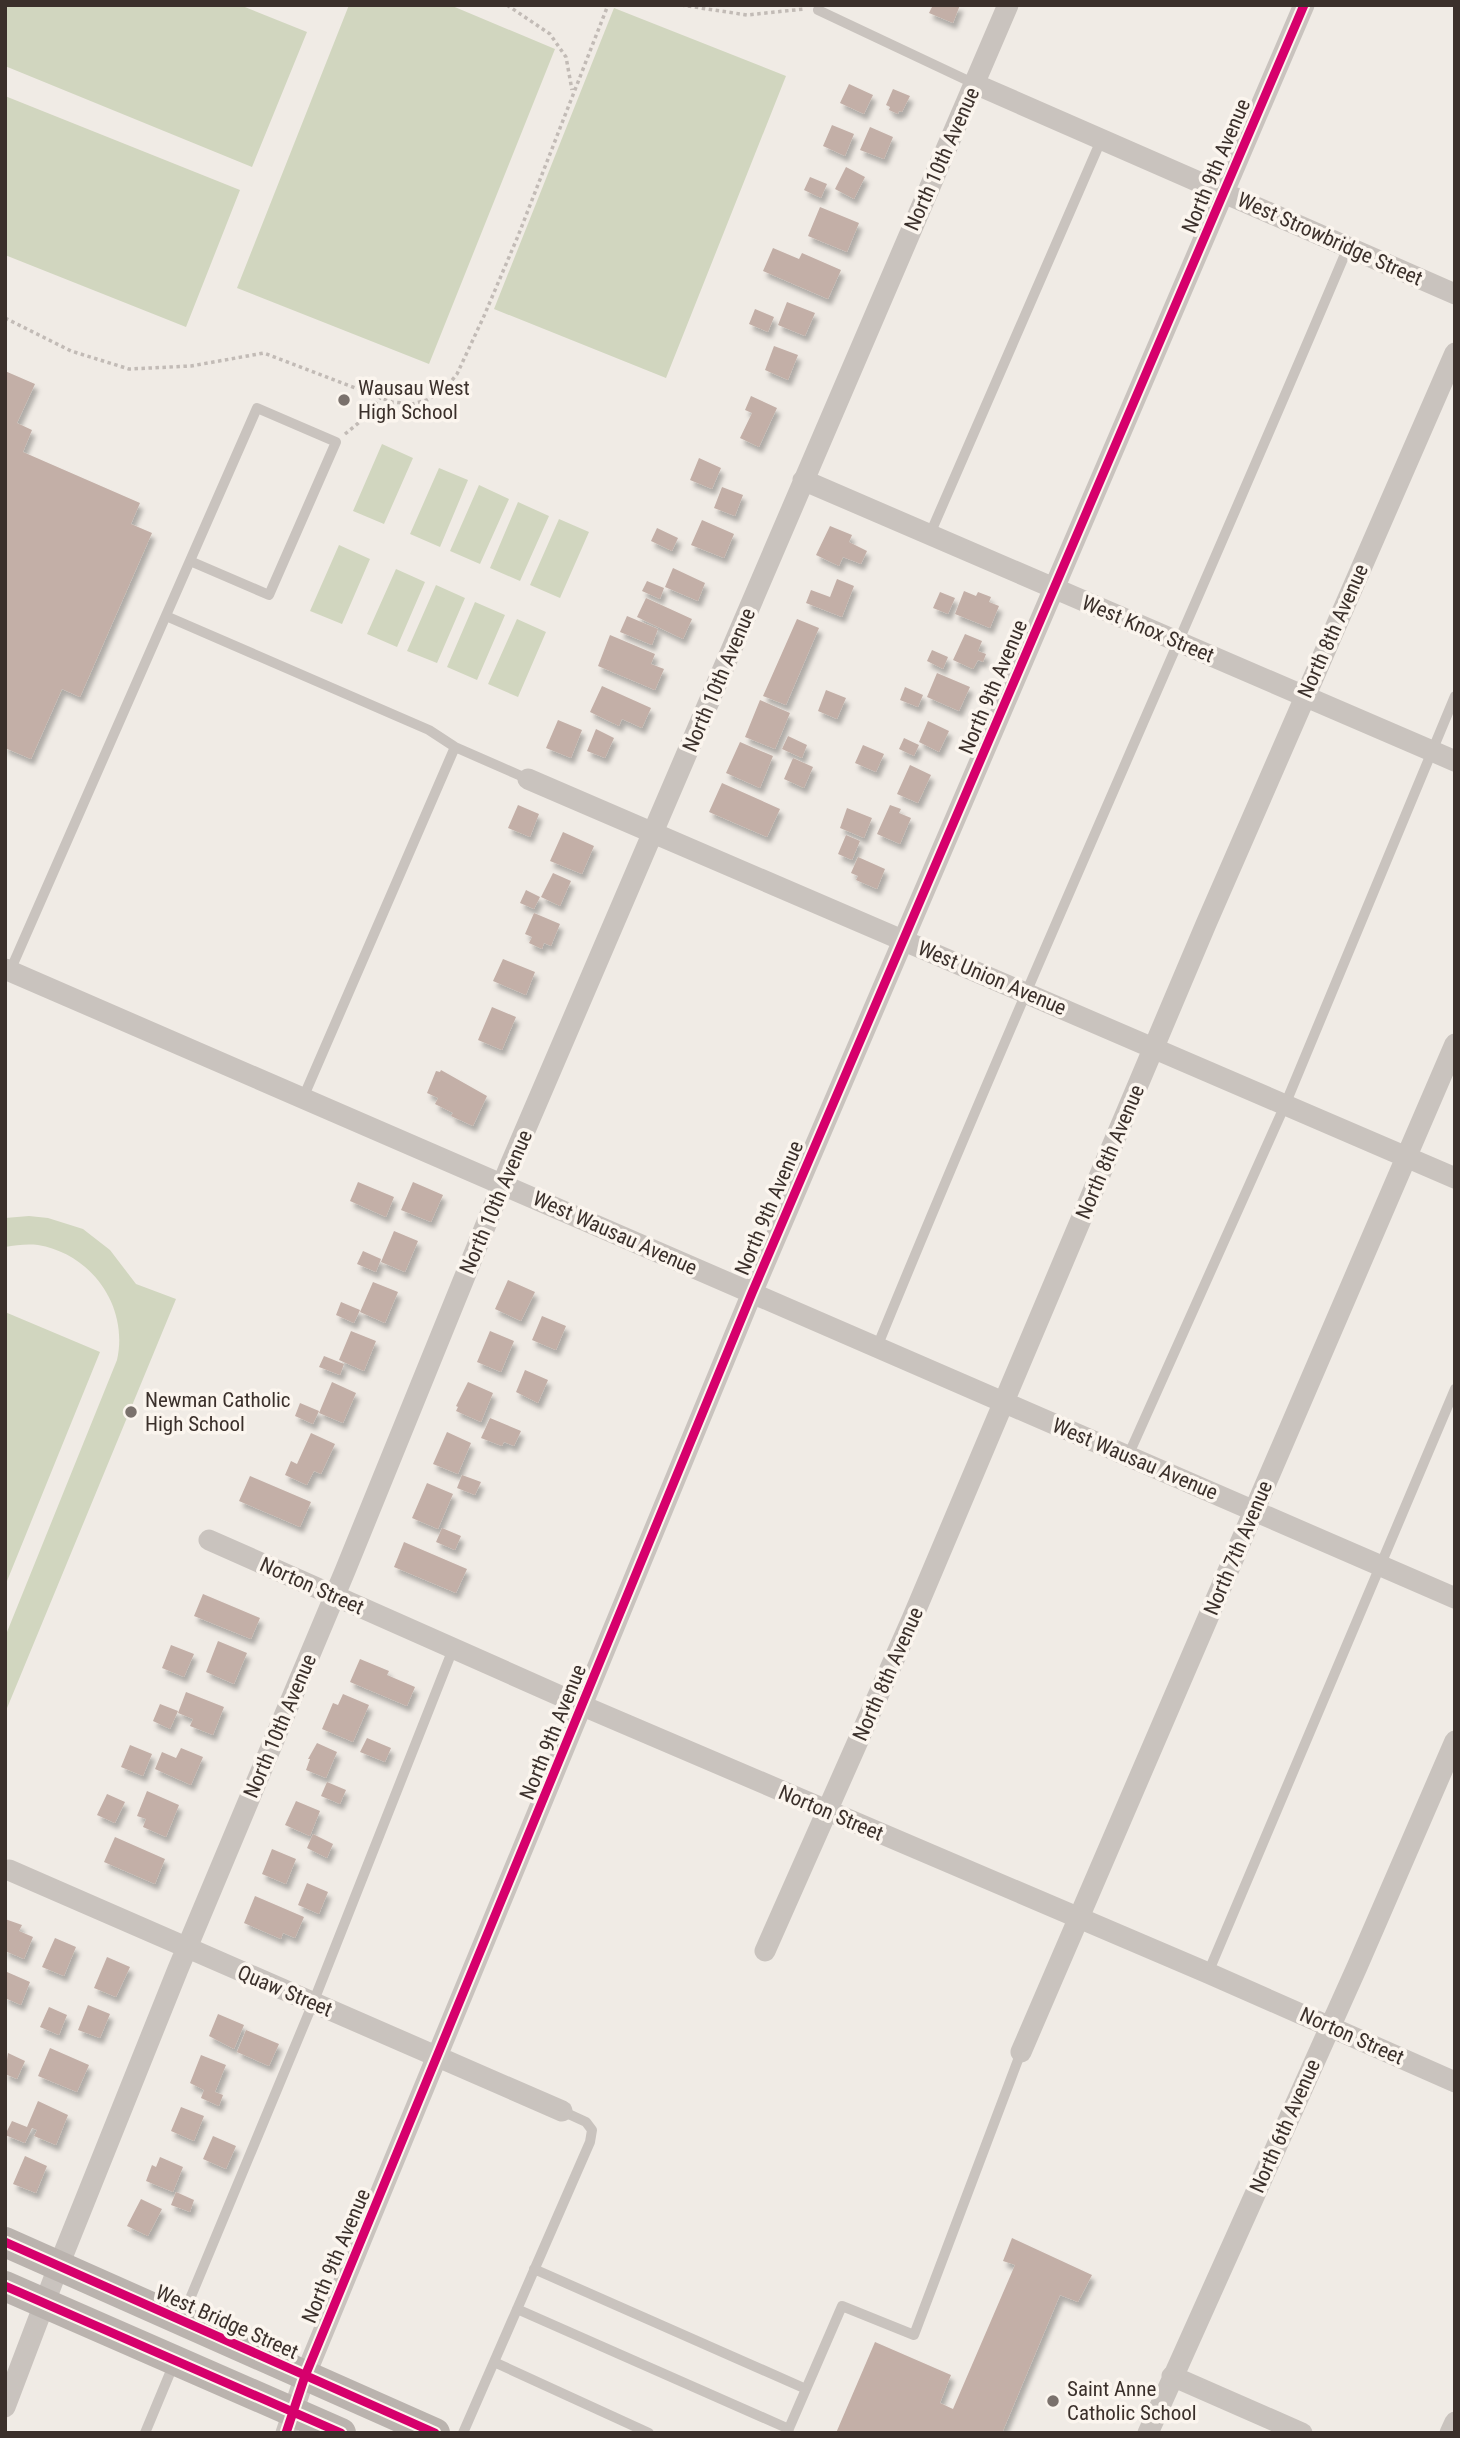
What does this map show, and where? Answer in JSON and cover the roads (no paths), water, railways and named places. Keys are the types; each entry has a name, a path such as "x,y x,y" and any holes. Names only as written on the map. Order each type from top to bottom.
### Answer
{"main road":[{"name":"West Bridge Street","path":"5,2242 435,2433"},
{"path":"5,2286 176,2360 290,2423 341,2433"}],"street":[{"name":"North 10th Avenue","path":"5,2407 58,2265 187,1948 503,1184 1009,5"},
{"name":"North 9th Avenue","path":"290,2423 305,2376 752,1293 1304,5"},
{"name":"West Strowbridge Street","path":"975,84 1455,294"},
{"name":"North 8th Avenue","path":"765,1951 828,1811 1305,696 1455,353"},
{"name":"West Knox Street","path":"803,480 1455,761"},
{"name":"West Union Avenue","path":"528,779 1455,1178"},
{"name":"West Wausau Avenue","path":"8,970 1455,1598"},
{"name":"North 7th Avenue","path":"1021,2052 1455,1044"},
{"name":"Norton Street","path":"209,1540 583,1706 1079,1917 1455,2082"},
{"name":"North 6th Avenue","path":"1148,2433 1455,1741"},
{"name":"Quaw Street","path":"7,1867 562,2111"},
{"path":"1172,2376 1300,2432"},
{"path":"1450,2433 1455,2422"}],"lane":[{"path":"818,10 975,84"},
{"path":"930,534 1102,138"},
{"path":"877,1347 1024,992 1179,642 1348,247"},
{"path":"8,970 257,408 336,442 269,595 190,561"},
{"path":"166,616 429,730 455,747 528,779"},
{"path":"1128,1456 1285,1105 1455,696"},
{"path":"303,1098 455,747"},
{"path":"1208,1973 1455,1389"},
{"path":"181,2320 313,2003 453,1649"},
{"path":"517,2309 788,2431 842,2306 914,2336 1021,2052"},
{"path":"463,2433 590,2142 592,2130 586,2122 562,2111"},
{"path":"534,2269 806,2389"},
{"path":"145,2433 176,2360"},
{"path":"494,2362 649,2433"}],"place":[{"name":"Wausau West High School","path":"344,400"},
{"name":"Newman Catholic High School","path":"131,1412"},
{"name":"Saint Anne Catholic School","path":"1053,2401"}]}
